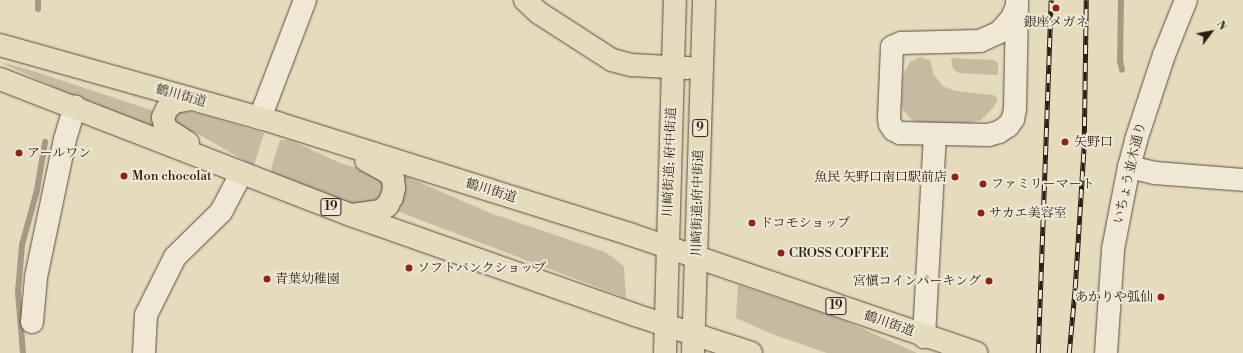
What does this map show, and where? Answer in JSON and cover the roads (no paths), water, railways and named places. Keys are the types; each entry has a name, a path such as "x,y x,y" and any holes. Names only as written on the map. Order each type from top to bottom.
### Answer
{"main road":[{"path":"525,0 539,13 612,60 631,65 702,69"},
{"name":"川崎街道; 府中街道","path":"665,353 675,0"},
{"name":"川崎街道:府中街道","path":"694,343 704,0"},
{"name":"鶴川街道","path":"0,45 289,127 668,247 976,353"},
{"name":"19","path":"0,78 241,174 351,215 666,325 694,343 751,353"},
{"path":"191,99 179,100 170,105 164,114 165,126 180,139 241,174"},
{"path":"289,127 341,152 378,166 389,173 393,179 394,188 388,206 380,211 351,215"}],"street":[{"path":"260,118 305,0"},
{"name":"いちょう並木通り","path":"1106,353 1113,249 1129,167 1136,140 1162,62 1186,0"},
{"path":"980,41 1000,32 1012,18 1016,4"},
{"path":"1016,4 1016,72 1015,109 1013,119 1008,126 999,132 988,135 935,135 900,133 890,124 892,47 901,43 980,41 989,43 1005,55 1016,72"},
{"path":"32,322 36,277 65,140 75,107"},
{"path":"924,336 935,135"},
{"path":"1129,167 1155,173 1243,180"},
{"path":"144,353 146,315 175,257 221,212 241,174"}],"waterway":[{"path":"38,0 38,9"},
{"path":"1121,0 1120,61 1122,70"},
{"path":"23,353 18,292 22,245 37,190 45,142"}],"railway":[{"path":"1038,353 1051,0"},
{"path":"1069,353 1075,288 1084,144 1086,0"}],"place":[{"name":"銀座メガネ","path":"1056,8"},
{"name":"矢野口","path":"1065,142"},
{"name":"アールワン","path":"19,153"},
{"name":"Mon chocolat","path":"124,176"},
{"name":"魚民 矢野口南口駅前店","path":"955,177"},
{"name":"ファミリーマート","path":"983,184"},
{"name":"サカエ美容室","path":"981,213"},
{"name":"ドコモショップ","path":"752,223"},
{"name":"CROSS COFFEE","path":"781,253"},
{"name":"ソフトバンクショップ","path":"409,268"},
{"name":"青葉幼稚園","path":"267,279"},
{"name":"宮愼コインパーキング","path":"989,281"},
{"name":"あかりや弧仙","path":"1161,297"}]}
